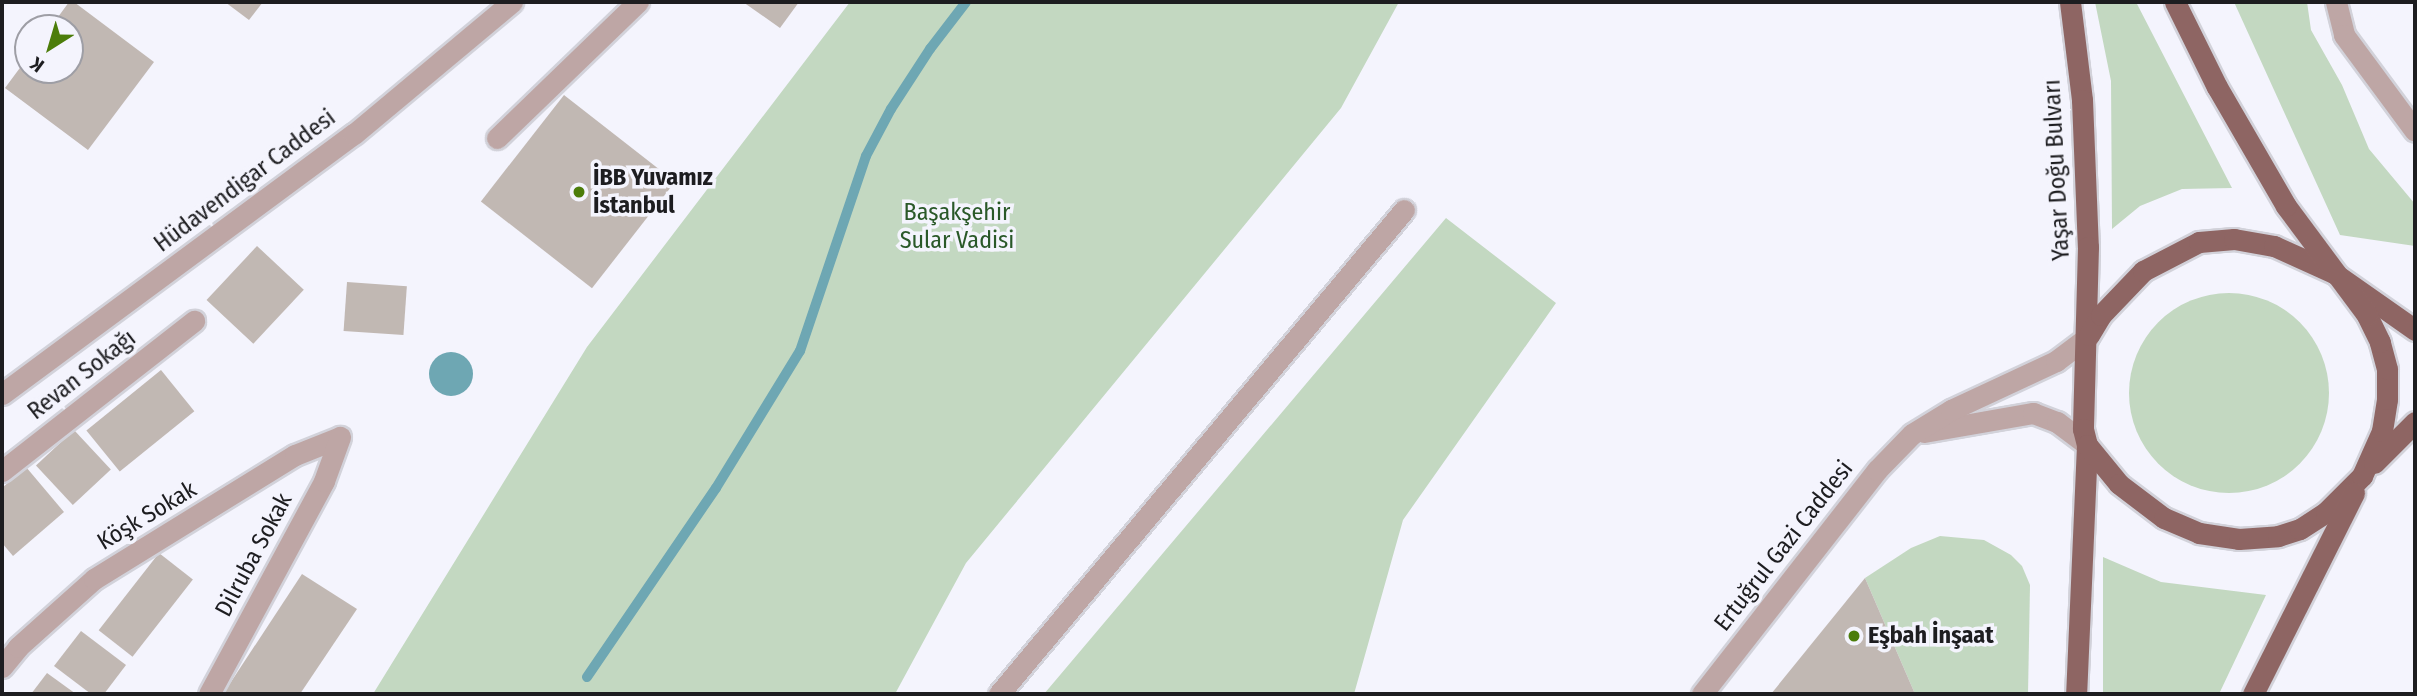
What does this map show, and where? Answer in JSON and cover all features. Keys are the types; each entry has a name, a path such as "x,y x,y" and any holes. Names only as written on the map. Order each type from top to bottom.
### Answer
{"main road":[{"name":"Yaşar Doğu Bulvarı","path":"2070,2 2082,100 2088,337 2083,429 2087,445 2076,694"},
{"path":"2175,2 2217,87 2286,206 2367,316 2380,342 2387,369 2382,431 2253,694"},
{"path":"2088,337 2101,315 2143,271 2199,242 2234,239 2274,246 2334,274 2415,330"},
{"path":"2087,445 2119,484 2164,517 2199,533 2239,539 2278,536 2300,529 2326,513 2415,422"}],"street":[{"name":"Hüdavendigar Caddesi","path":"2,394 354,134 512,2"},
{"path":"497,138 638,2"},
{"path":"2336,2 2344,35 2415,131"},
{"path":"999,694 1404,210"},
{"name":"Revan Sokağı","path":"2,471 194,321"},
{"name":"Ertuğrul Gazi Caddesi","path":"1702,694 1877,470 1912,435 1951,410 2056,361 2088,337"},
{"path":"1912,435 1996,417 2033,413 2057,422 2087,445"},
{"name":"Köşk Sokak","path":"2,667 18,647 94,579 295,455 340,437"},
{"name":"Dilruba Sokak","path":"209,694 324,481 340,437"}],"green space":[{"name":"Başakşehir Sular Vadisi","path":"850,2 1399,2 1341,108 966,563 895,694 373,694 587,347"},
{"path":"2095,2 2136,2 2232,188 2182,189 2140,206 2112,229 2111,81"},
{"path":"2234,2 2307,2 2311,30 2342,85 2369,149 2415,204 2415,246 2340,235"},
{"path":"1446,218 1556,303 1403,520 1354,694 1044,694"},
{"path":"2229,293 2249,295 2267,301 2300,322 2321,355 2327,373 2327,413 2321,431 2300,464 2267,485 2249,491 2229,493 2209,491 2191,485 2158,464 2137,431 2131,413 2129,393 2131,373 2137,355 2158,322 2191,301 2209,295"},
{"path":"1940,536 1984,540 2011,555 2022,566 2030,585 2028,694 1915,694 1865,578 1911,548"},
{"path":"2103,557 2161,582 2266,595 2219,694 2103,694"}],"water":[{"path":"451,352 460,353 467,358 472,365 472,383 467,390 460,395 451,396 442,395 435,390 430,383 429,374 430,365 435,358 442,353"}],"building":[{"path":"69,2 74,2 154,62 88,150 5,88 14,76 14,84 84,84 84,14 60,14"},
{"path":"225,2 263,2 249,20"},
{"path":"743,2 799,2 780,28"},
{"name":"İBB Yuvamız İstanbul","path":"564,95 675,182 592,288 481,201"},
{"path":"257,246 304,290 253,344 207,300"},
{"path":"347,282 407,286 403,335 344,331"},
{"path":"161,370 194,411 120,472 86,430"},
{"path":"74,430 111,469 73,505 36,465"},
{"path":"26,467 64,512 13,556 2,543 2,488"},
{"path":"159,553 193,579 133,657 99,630"},
{"path":"302,574 357,609 300,694 223,694"},
{"name":"Eşbah İnşaat","path":"1865,578 1915,694 1771,694"},
{"path":"81,631 126,665 104,694 91,694 54,666"},
{"path":"47,673 76,694 31,694"}],"waterway":[{"path":"587,677 716,488 800,351 866,156 891,109 930,49 966,2"}],"place":[{"name":"İBB Yuvamız İstanbul","path":"579,192"},
{"name":"Eşbah İnşaat","path":"1854,636"}]}
